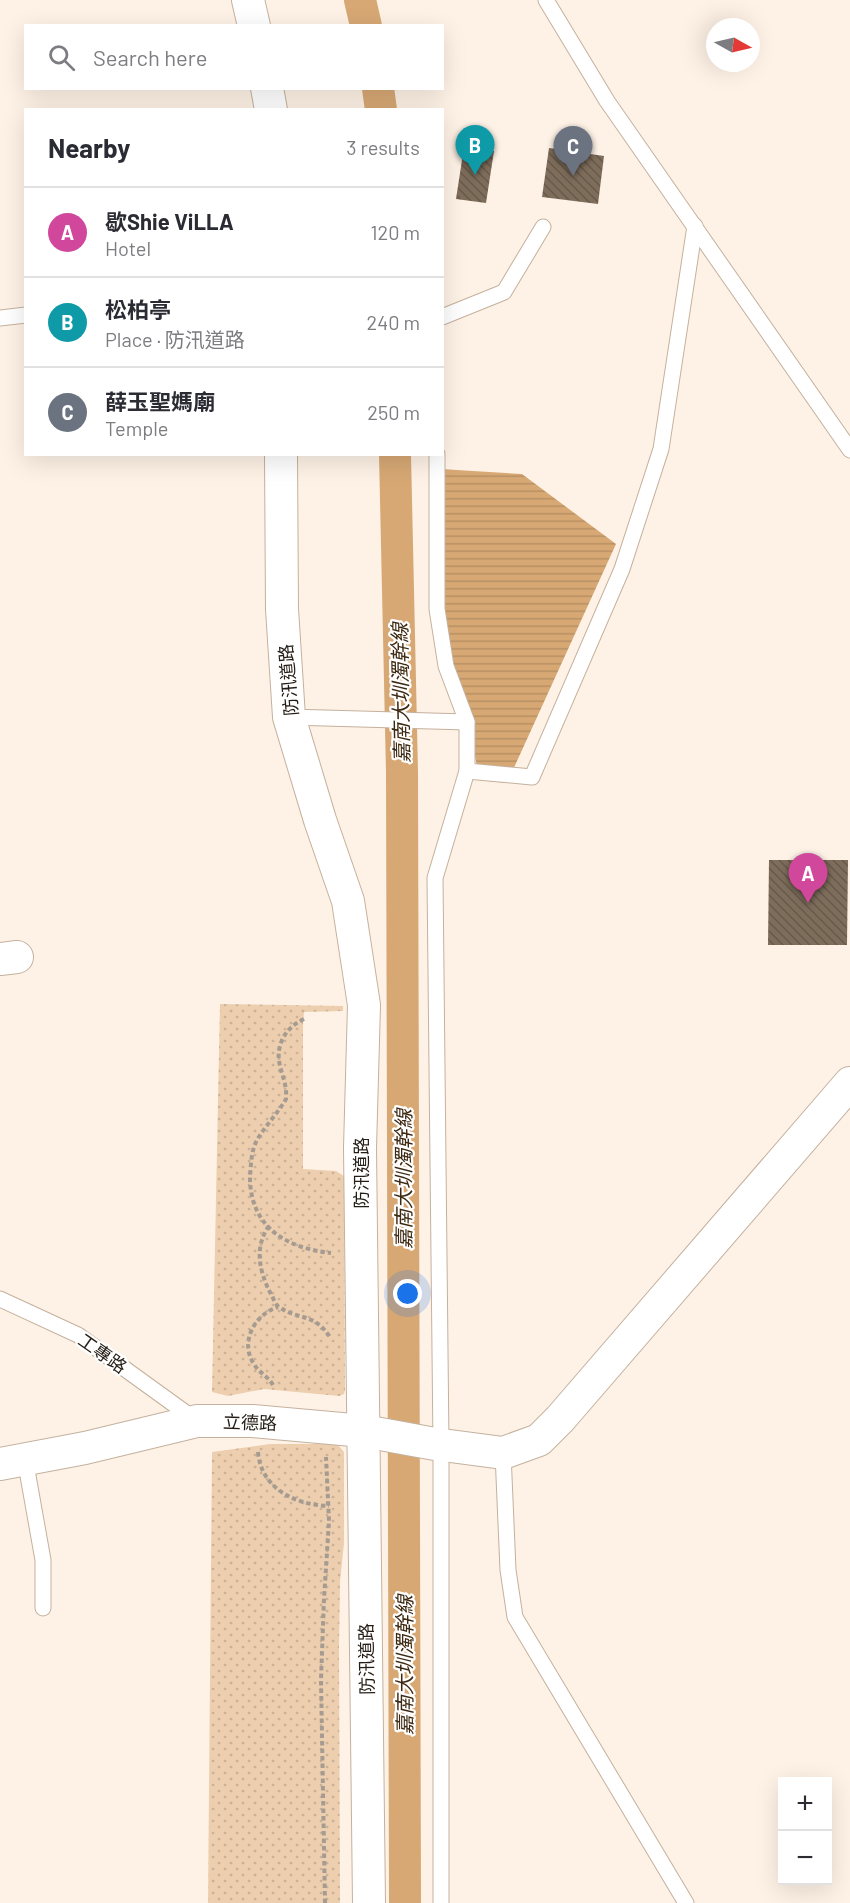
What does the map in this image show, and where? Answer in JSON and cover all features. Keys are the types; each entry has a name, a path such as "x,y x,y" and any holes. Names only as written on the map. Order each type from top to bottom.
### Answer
{"street":[{"path":"248,0 254,24"},
{"path":"267,90 271,108"},
{"name":"防汛道路","path":"281,456 282,609 289,717 320,820 348,901 364,1005 360,1148 371,1432 369,1903"},
{"path":"503,1453 539,1440 560,1419 850,1083"},
{"name":"立德路","path":"13,1461 85,1448 196,1421 252,1421 371,1432 503,1453"}],"lane":[{"path":"546,0 607,101 850,450"},
{"path":"467,771 532,777 622,569 661,449 695,226"},
{"path":"444,316 504,292 543,227"},
{"path":"0,318 24,315"},
{"path":"437,456 437,609 446,666 467,722 467,771 435,878 441,1903"},
{"path":"289,717 467,722"},
{"name":"工專路","path":"0,1299 78,1335 196,1421"},
{"path":"503,1453 508,1570 515,1617 686,1903"},
{"path":"13,1461 43,1560 43,1608"}],"path":[{"path":"304,1019 290,1028 279,1046 277,1055 287,1091 286,1099 256,1142 252,1156 250,1192 255,1209 283,1239 306,1250 340,1253"},
{"path":"269,1226 263,1235 259,1261 267,1287 278,1307"},
{"path":"273,1385 252,1361 248,1342 256,1320 270,1309 278,1307 318,1323 332,1340"},
{"path":"258,1445 259,1458 264,1472 273,1486 303,1504 329,1506"},
{"path":"325,1903 321,1680 329,1506 326,1450"}],"shaded area":[{"path":"440,469 522,474 616,544 507,783 480,780 474,752 442,663"},
{"path":"220,1004 343,1006 343,1011 304,1012 303,1024 303,1169 336,1171 344,1176 345,1390 344,1394 339,1396 264,1389 228,1396 212,1392"},
{"path":"270,1444 333,1444 339,1446 344,1452 344,1543 340,1582 339,1647 340,1903 208,1903 212,1452"}],"building":[{"path":"464,147 494,151 486,203 456,199"},
{"path":"549,148 604,156 598,204 542,197"},
{"path":"769,860 848,860 847,945 768,945"}],"waterway":[{"name":"嘉南大圳濁幹線","path":"360,0 366,24"},
{"name":"嘉南大圳濁幹線","path":"378,90 381,108"},
{"name":"嘉南大圳濁幹線","path":"395,456 402,772 405,1903"}],"place":[{"name":"松柏亭","path":"475,175"},
{"name":"薛玉聖媽廟","path":"573,176"},
{"name":"歇Shie ViLLA","path":"808,903"}]}
